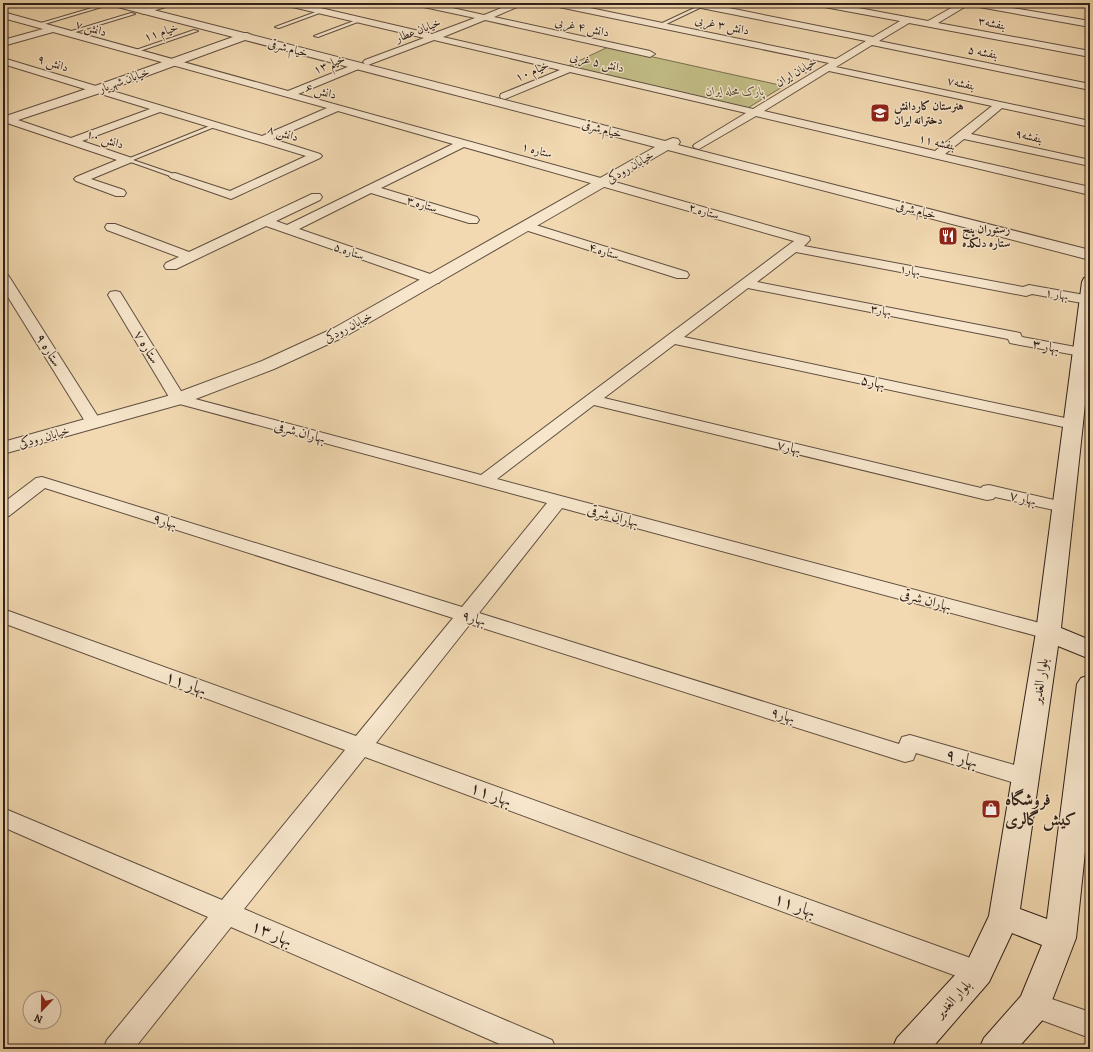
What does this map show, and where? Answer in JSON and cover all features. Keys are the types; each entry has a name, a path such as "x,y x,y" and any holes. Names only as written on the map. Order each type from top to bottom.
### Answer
{"street":[{"path":"142,9 169,3"},
{"name":"دانش ۵ غربی","path":"288,3 754,112"},
{"name":"دانش ۴ غربی","path":"418,3 650,54"},
{"name":"خیابان عطار","path":"363,64 522,3"},
{"name":"دانش ۳ غربی","path":"554,3 838,62"},
{"name":"بنفشه ۵","path":"691,3 705,4 1090,87"},
{"name":"بنفشه۳","path":"819,3 1090,54"},
{"path":"929,24 967,3 1090,24"},
{"name":"خیام شرقی","path":"108,4 142,9 250,35 671,143 1090,255"},
{"name":"دانش ۷","path":"3,15 172,63"},
{"name":"خیابان ایران","path":"699,146 907,20"},
{"path":"3,43 52,29"},
{"name":"خیابان شهریار","path":"5,121 250,35"},
{"name":"دانش ۹","path":"3,61 96,90"},
{"name":"دانش ۶","path":"172,63 463,143"},
{"name":"خیلم ۱۳","path":"287,95 363,64"},
{"name":"بنفشه۷","path":"827,68 1090,124"},
{"name":"خیام ۱۰","path":"500,99 569,69"},
{"name":"دانش ۸","path":"96,90 316,156 231,194 175,176"},
{"path":"937,155 1000,105"},
{"path":"262,140 337,108"},
{"path":"72,141 159,109"},
{"name":"بنفشه ۱۱","path":"754,112 1090,191"},
{"name":"دانش ۱۰","path":"5,121 128,160"},
{"name":"بنفشه۹","path":"962,135 1090,163"},
{"path":"287,230 463,143"},
{"name":"ستاره ۱","path":"463,143 604,182"},
{"name":"خیام شرقی","path":"671,143 699,146 1090,246"},
{"name":"خیابان رودکی","path":"3,448 178,399 268,365 340,332 434,280 671,143"},
{"name":"دانش ۱۰","path":"120,193 80,179 128,160"},
{"name":"ستاره ۲","path":"604,182 799,244"},
{"name":"ستاره ۳","path":"371,188 473,220"},
{"path":"171,266 316,196"},
{"name":"ستاره ۵","path":"264,221 434,280"},
{"name":"ستاره ۴","path":"526,226 682,275"},
{"path":"111,227 190,257"},
{"path":"484,481 799,244"},
{"name":"بهار۱","path":"799,244 1026,292"},
{"name":"ستاره ۹","path":"3,278 9,299 94,423"},
{"name":"بهار۳","path":"746,284 1015,336"},
{"name":"بهار ۱","path":"1026,292 1029,290 1089,291"},
{"name":"بلوار الغدیر","path":"909,1049 978,972 1004,916 1048,632 1089,291"},
{"name":"ستاره ۷","path":"115,296 178,399"},
{"name":"بهار ۳","path":"1015,336 1014,340 1082,352"},
{"name":"بهار۵","path":"673,339 1073,424"},
{"name":"بهاران شرقی","path":"178,399 1048,632"},
{"name":"بهار۷","path":"592,400 987,495"},
{"name":"بهار۹","path":"3,512 42,482 905,754"},
{"name":"بهار ۷","path":"987,495 989,490 1063,507"},
{"path":"117,1049 558,501"},
{"name":"بهار ۱۱","path":"3,616 978,972"},
{"path":"1048,632 1090,650"},
{"path":"996,1049 1034,1005 1060,938 1083,801 1090,684"},
{"name":"بهار ۹","path":"905,754 910,743 1025,777"},
{"name":"بهار ۱۳","path":"3,817 542,1049"},
{"path":"1004,916 1060,938"},
{"path":"1034,1005 1090,1025"}],"lane":[{"path":"36,25 108,4"},
{"path":"660,25 705,4"},
{"path":"67,33 142,9"},
{"path":"277,27 323,11"},
{"path":"316,36 361,20"},
{"name":"خیام ۱۱","path":"132,52 196,31"},
{"path":"128,160 214,126"},
{"path":"128,160 175,176"}],"green space":[{"name":"پارک محله ایران","path":"608,47 784,86 746,109 566,67"}],"place":[{"name":"هنرستان کاردانش دخترانه ایران","path":"880,113"},
{"name":"رستوران پنج ستاره دلکده","path":"948,236"},
{"name":"فروشگاه کیش گالری","path":"991,809"}]}
